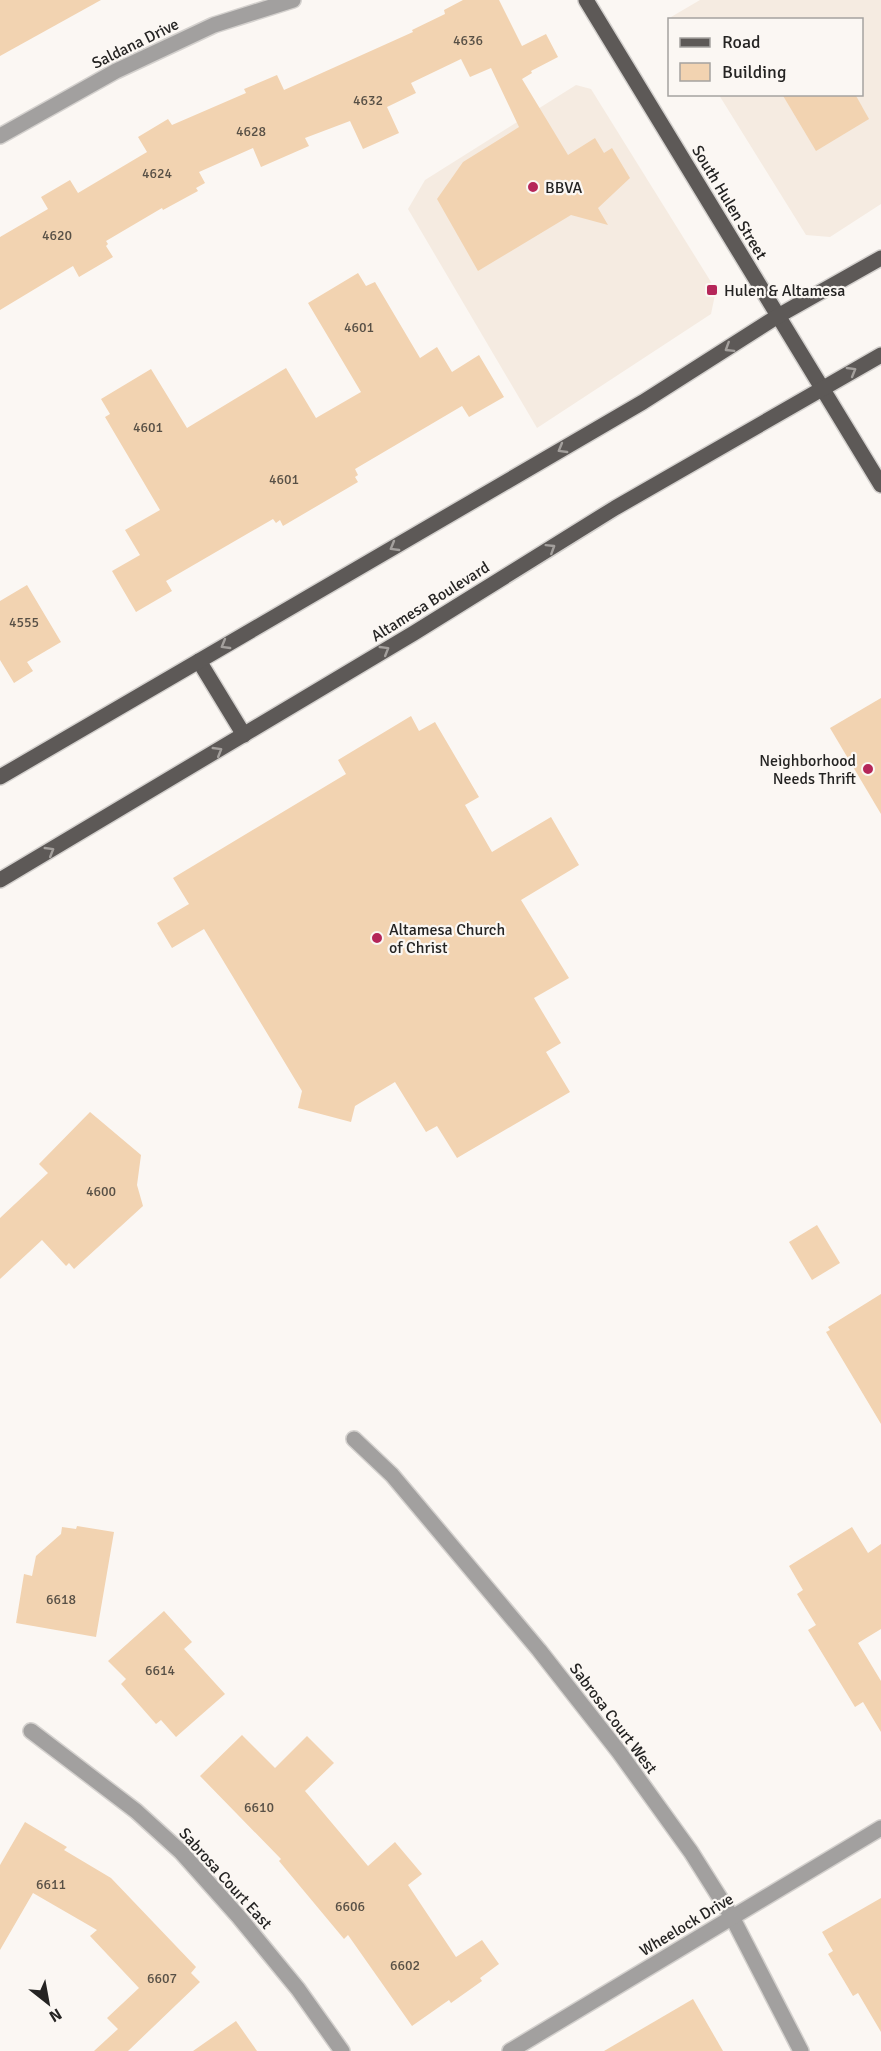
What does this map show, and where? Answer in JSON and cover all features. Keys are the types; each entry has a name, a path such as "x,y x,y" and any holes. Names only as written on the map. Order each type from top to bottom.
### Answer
{"main road":[{"name":"South Hulen Street","path":"586,0 881,484"},
{"path":"0,777 643,402 778,316 881,258"},
{"name":"Altamesa Boulevard","path":"0,880 414,633 615,508 881,355"},
{"path":"200,661 244,735"}],"street":[{"name":"Saldana Drive","path":"0,136 116,71 214,25 294,0"},
{"name":"Sabrosa Court West","path":"354,1439 392,1475 539,1650 619,1752 678,1834 732,1917 801,2051"},
{"name":"Sabrosa Court East","path":"31,1731 136,1811 181,1852 238,1916 290,1980 342,2051"},
{"name":"Wheelock Drive","path":"510,2051 881,1827"}],"shaded area":[{"path":"700,0 881,0 881,204 830,237 806,235 720,96 863,96 863,18 671,17"},
{"path":"576,85 591,89 716,290 711,314 537,428 408,209 425,180"}],"building":[{"path":"0,0 101,0 0,56"},
{"path":"463,0 499,0 522,46 546,34 558,57 531,71 532,73 522,79 568,155 595,138 604,153 612,148 630,178 598,208 608,225 571,215 478,271 437,199 463,162 519,127 491,68 470,77 461,59 411,83 416,93 387,107 399,133 363,149 350,121 305,138 309,146 261,167 253,148 199,172 205,183 196,188 198,191 163,210 162,208 106,241 108,244 106,246 113,257 79,277 73,266 0,310 0,237 48,209 41,197 70,180 78,193 147,152 138,137 168,119 172,125 246,93 244,89 277,75 284,90 413,32 412,30 445,14 444,10"},
{"path":"783,96 856,96 869,119 816,151"},
{"path":"358,273 366,286 375,282 420,358 437,347 452,372 479,355 504,397 469,417 462,406 355,469 358,482 283,526 280,520 276,523 273,519 166,581 172,591 136,612 112,571 140,555 125,530 160,510 105,417 110,414 101,399 151,369 187,428 286,368 316,418 361,392 308,303"},
{"path":"27,585 61,642 27,662 33,671 14,683 0,660 0,601"},
{"name":"Neighborhood Needs Thrift","path":"881,698 881,814 830,728"},
{"name":"Altamesa Church of Christ","path":"411,716 419,731 435,722 479,797 465,805 492,852 551,817 579,865 521,900 569,978 534,998 561,1043 546,1052 570,1092 457,1158 437,1126 426,1132 395,1082 355,1106 351,1122 298,1108 302,1091 204,929 172,948 157,923 189,904 173,878 346,774 338,760"},
{"path":"90,1112 141,1155 137,1185 143,1206 74,1269 69,1263 66,1266 42,1240 0,1279 0,1218 48,1173 39,1164"},
{"path":"817,1225 840,1263 812,1280 789,1242"},
{"path":"881,1294 881,1424 826,1332 830,1330 828,1327"},
{"path":"77,1526 114,1532 96,1637 16,1623 24,1574 32,1576 36,1556 61,1534 62,1527 76,1529"},
{"path":"852,1527 868,1553 881,1544 881,1629 858,1643 881,1681 881,1732 863,1702 855,1707 808,1630 816,1625 797,1594 803,1590 789,1566"},
{"path":"164,1611 192,1642 184,1649 225,1694 176,1737 161,1720 156,1724 121,1684 126,1679 108,1661"},
{"path":"242,1735 275,1768 307,1736 334,1763 305,1791 368,1866 395,1842 422,1874 408,1885 456,1957 482,1940 499,1964 480,1978 482,1981 451,2003 449,2000 412,2026 348,1935 344,1939 279,1861 281,1859 200,1776"},
{"path":"25,1822 67,1847 64,1850 111,1878 196,1967 191,1973 200,1982 128,2051 94,2051 118,2029 107,2018 139,1988 90,1936 97,1930 33,1893 0,1950 0,1865"},
{"path":"881,1898 881,2032 858,1993 853,1996 828,1954 833,1951 822,1932"},
{"path":"693,1999 723,2051 604,2051"},
{"path":"236,2021 257,2051 193,2051"}],"place":[{"name":"BBVA","path":"533,187"},
{"name":"Hulen & Altamesa","path":"712,290"},
{"name":"Neighborhood Needs Thrift","path":"868,769"},
{"name":"Altamesa Church of Christ","path":"377,938"}]}
